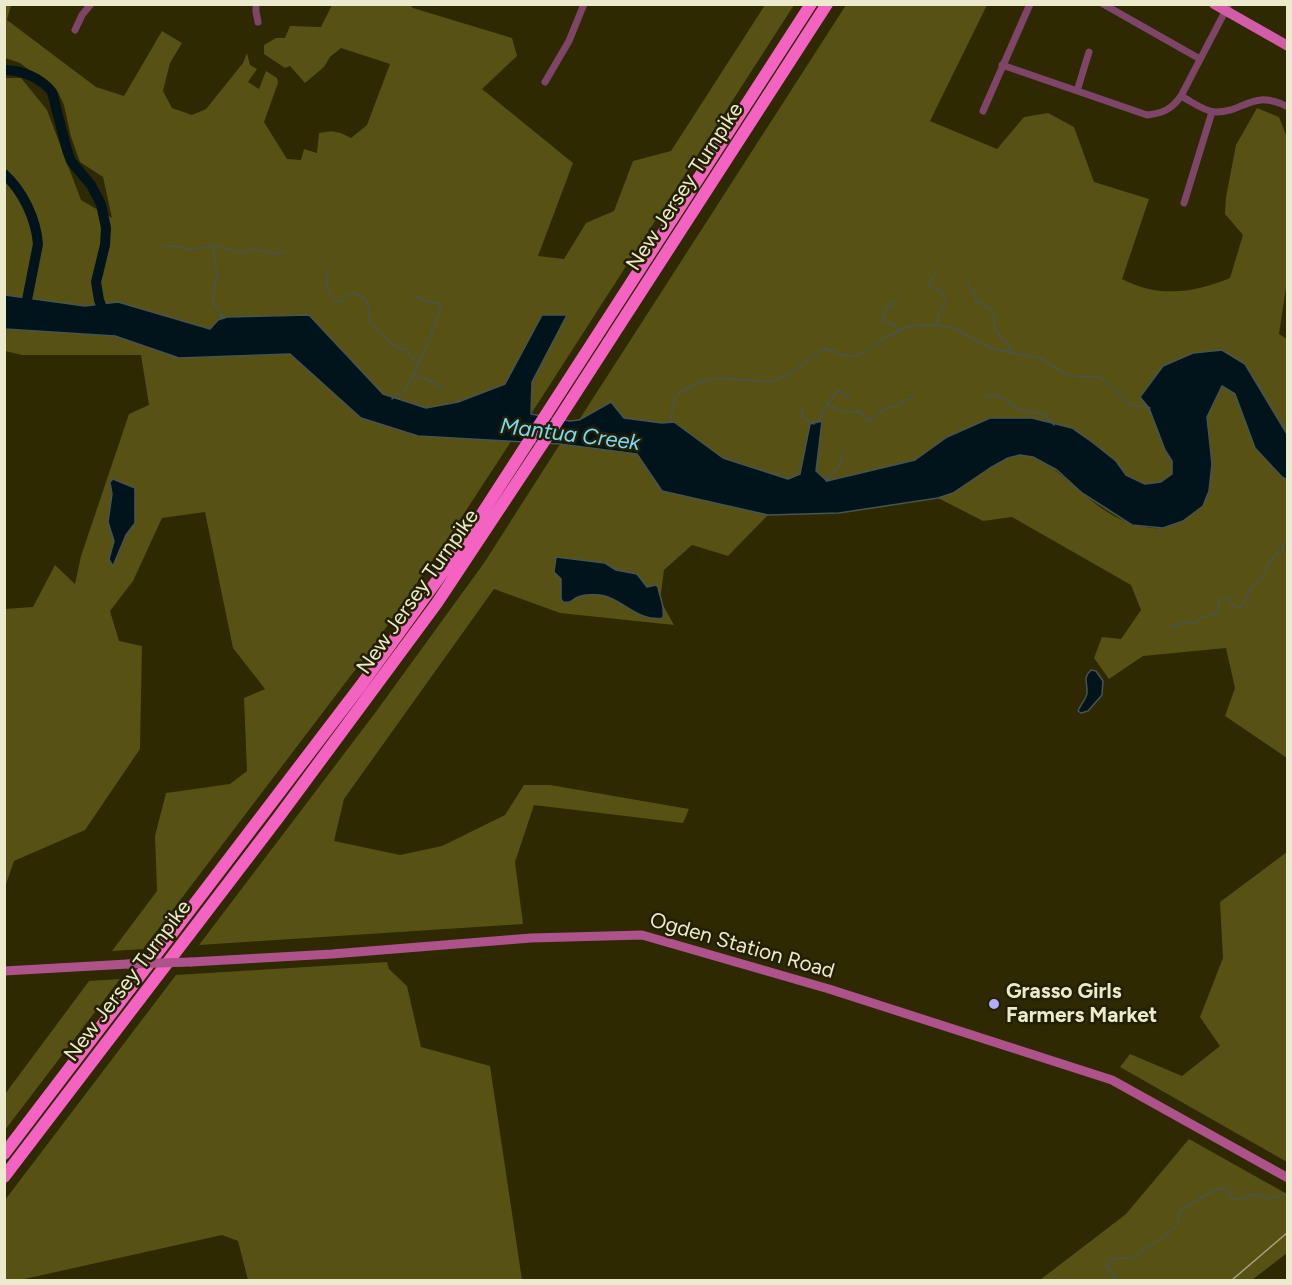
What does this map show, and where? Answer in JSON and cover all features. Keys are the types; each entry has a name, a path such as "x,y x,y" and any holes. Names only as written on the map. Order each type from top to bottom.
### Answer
{"highway":[{"name":"New Jersey Turnpike","path":"4,1154 369,675 454,557 811,4"},
{"name":"New Jersey Turnpike","path":"4,1177 437,603 827,4"}],"main road":[{"path":"1214,4 1227,8 1287,46"}],"street":[{"path":"75,30 82,15 92,4"},
{"path":"256,4 258,22"},
{"path":"545,82 568,41 584,4"},
{"path":"983,111 1030,4"},
{"path":"1103,4 1200,59"},
{"path":"1002,65 1146,115 1162,113 1173,108 1181,96 1227,8"},
{"path":"1077,91 1089,51"},
{"path":"1181,96 1212,112 1227,111 1254,100 1271,101 1287,107"},
{"path":"1184,203 1212,112"},
{"name":"Ogden Station Road","path":"4,971 332,954 531,938 642,935 830,989 1112,1080 1287,1178"}],"shaded area":[{"path":"5,5 11,5 7,20 96,87 124,96 162,31 182,43 170,63 163,91 172,108 192,115 206,109 243,63 247,53 250,65 257,69 248,82 259,89 266,71 277,78 278,83 264,122 287,159 301,160 304,149 317,153 319,133 335,132 351,138 367,125 390,64 341,48 305,83 290,66 285,68 264,54 264,45 276,38 285,38 290,26 321,27 332,5 410,5 413,8 512,38 517,56 482,89 573,163 538,256 564,259 586,223 614,211 633,161 671,151 765,5 794,5 531,414 532,382 567,315 542,315 505,384 458,402 426,408 383,394 309,315 218,320 210,329 118,302 85,307 5,295 4,78 21,78 47,110 81,200 112,218 103,177 80,162 71,137 64,105 58,92 20,63 5,58"},
{"path":"846,5 987,5 930,121 997,149 1024,117 1048,113 1074,127 1094,182 1149,199 1122,279 1149,289 1190,290 1230,278 1243,235 1225,214 1236,145 1257,108 1279,117 1288,140 1287,281 1279,334 1287,339 1287,434 1245,364 1193,353 1163,366 1140,396 1149,408 1165,450 1172,461 1172,474 1161,482 1145,484 1126,475 1116,461 1072,428 1032,418 1012,419 929,451 915,460 827,481 816,471 822,422 810,424 800,474 788,479 723,458 674,422 662,423 624,418 579,420"},
{"path":"5,329 115,336 179,358 290,354 361,418 418,436 512,440 371,649 143,949 112,951 157,891 155,836 166,793 230,784 247,771 244,698 265,689 233,648 205,512 162,518 133,581 110,611 119,641 142,646 140,749 85,830 14,861 5,887 5,609 33,607 55,565 75,584 81,556 129,414 149,405 141,355 22,355 5,351"},
{"path":"1221,386 1235,394 1255,448 1287,480 1287,758 1225,716 1235,688 1226,648 1143,656 1109,679 1094,658 1102,637 1121,639 1141,610 1131,585 1012,517 983,521 938,498 959,488 987,468 1007,458 1022,455 1032,457 1049,466 1098,506 1118,518 1150,528 1161,528 1183,521 1212,464 1207,417"},
{"path":"560,444 638,454 662,491 768,515 728,556 692,545 664,570 660,600 674,625 560,613 494,589 344,799 334,841 400,855 442,846 505,815 524,785 550,785 689,809 683,823 534,805 515,862 523,924 199,945 375,713 484,563"},
{"path":"1287,852 1287,1162 1120,1067 1130,1054 1182,1076 1220,1046 1200,1017 1223,958 1220,902"},
{"path":"387,962 389,969 407,986 421,1047 490,1066 522,1280 248,1280 238,1241 222,1235 20,1280 5,1280 5,1200 176,975"},
{"path":"120,979 5,1130 5,1094 89,981"},
{"path":"1189,1139 1287,1194 1287,1253 1252,1280 1040,1280 1126,1214"}],"water":[{"path":"5,295 85,306 118,302 210,329 218,320 227,317 309,315 383,394 426,408 458,402 505,384 542,315 567,315 532,382 531,414 570,421 579,420 611,402 624,418 662,423 674,422 723,458 788,479 800,474 810,424 822,421 816,471 827,481 915,460 947,437 990,418 1032,418 1072,428 1116,461 1126,475 1145,484 1161,482 1172,474 1172,461 1165,450 1149,408 1140,397 1163,366 1193,353 1222,350 1245,364 1287,434 1287,480 1255,448 1235,394 1222,386 1207,417 1212,464 1209,491 1203,506 1183,521 1163,528 1132,525 1082,493 1057,470 1033,457 1020,455 1008,458 953,493 938,498 839,513 768,515 662,491 637,454 560,444 418,436 361,418 290,354 179,358 115,336 5,329"},
{"path":"113,479 135,488 135,523 126,535 113,566 109,559 114,541 108,522 112,494 110,482"},
{"path":"556,557 605,563 616,570 637,574 647,587 656,585 658,587 663,606 663,618 647,617 602,595 582,596 569,602 563,602 561,579 554,572"},
{"path":"1091,670 1096,671 1103,681 1102,695 1088,711 1081,713 1078,711 1086,696 1086,678"}],"waterway":[{"name":"Mantua Creek","path":"4,70 18,71 31,76 52,92 71,161 91,185 101,204 106,228 105,245 96,282 99,300 106,318"},
{"name":"Mantua Creek","path":"4,174 23,197 37,235 38,244 25,310"},
{"path":"163,247 177,246 191,249 218,246 241,253 254,249 277,254 285,251"},
{"path":"213,249 217,274 213,298 214,304 224,318"},
{"path":"329,270 327,287 337,302 343,301 348,295 354,293 364,297 369,307 370,321 395,347 407,350 412,359 419,361"},
{"path":"936,271 929,284 941,290 946,302 938,316 938,324"},
{"path":"968,282 968,286 974,291 975,300 993,310 995,329 1012,351"},
{"path":"392,399 405,390 410,382 429,341 441,307 439,304 415,296"},
{"path":"897,301 886,307 882,319 883,322 894,325 899,332"},
{"path":"670,422 675,398 679,393 698,383 719,378 770,382 787,376 824,348 847,356 856,356 864,353 882,339 905,328 920,325 955,328 994,349 1040,358 1068,376 1100,377 1131,405 1150,408"},
{"path":"413,375 444,387"},
{"path":"819,422 822,413 837,391 842,391 846,398 850,395"},
{"path":"986,398 992,395 1009,401 1012,406 1020,410 1046,415 1054,425"},
{"path":"829,405 844,412 861,412 866,419 872,420 886,408 914,399"},
{"path":"801,408 804,418 814,424"},
{"path":"826,481 839,465 842,452"},
{"path":"1170,627 1187,622 1194,624 1202,617 1214,615 1218,609 1219,600 1222,598 1229,599 1235,608 1241,607 1253,585 1263,577 1269,563 1288,540"},
{"path":"1116,1280 1107,1268 1108,1261 1131,1257 1147,1248 1176,1227 1182,1209 1215,1190 1226,1188 1232,1198 1241,1200 1254,1194 1270,1199 1288,1193"}],"railway":[{"path":"1232,1280 1288,1232"}],"place":[{"name":"Grasso Girls Farmers Market","path":"994,1004"}]}
